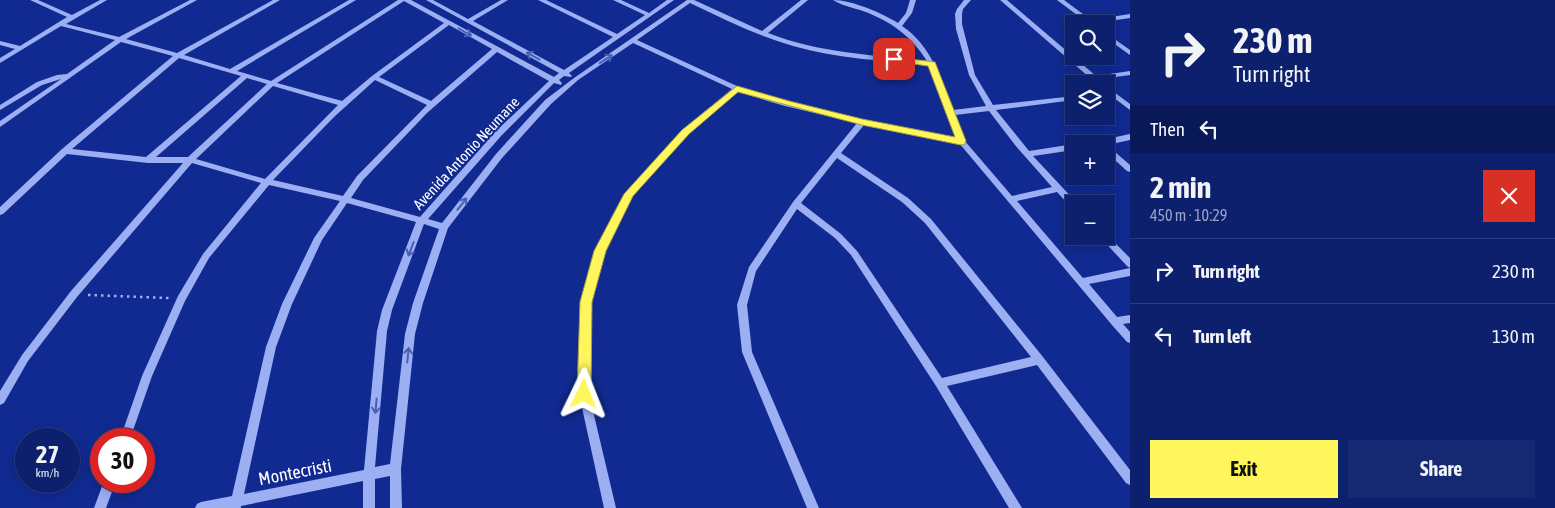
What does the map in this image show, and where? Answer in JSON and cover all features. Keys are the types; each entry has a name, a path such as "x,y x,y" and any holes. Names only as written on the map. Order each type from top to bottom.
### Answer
{"street":[{"path":"33,0 72,17"},
{"path":"0,61 19,48 104,0"},
{"path":"0,125 121,39 194,0"},
{"path":"0,212 66,151 180,55 276,0"},
{"path":"233,70 353,0"},
{"path":"0,400 25,358 74,294 190,160 272,84 402,0"},
{"path":"407,0 566,87"},
{"path":"429,0 576,79"},
{"path":"469,21 506,0"},
{"path":"541,0 618,37"},
{"path":"616,0 649,15"},
{"name":"Avenida Antonio Neumane","path":"369,508 369,475 382,331 387,310 422,221 500,133 554,80 671,0"},
{"path":"763,34 805,0"},
{"path":"836,0 899,25 919,43 932,64 961,141 1130,339"},
{"path":"899,25 909,13 913,0"},
{"path":"968,0 958,11 957,21 972,74 991,107 1028,154 1065,196"},
{"path":"1003,0 1091,75"},
{"path":"1060,0 1081,15"},
{"path":"690,1 763,34 794,44 820,50 932,64"},
{"name":"Avenida Antonio Neumane","path":"396,508 395,469 410,334 418,303 444,227 499,156 548,102 576,79 690,1"},
{"path":"1115,19 1130,16"},
{"path":"129,428 180,299 206,256 267,182 343,104 374,77 448,23"},
{"path":"60,24 180,55 343,104"},
{"path":"634,41 737,89 862,122 961,141"},
{"path":"1115,41 1130,53"},
{"path":"0,43 19,48"},
{"path":"235,505 271,347 287,304 318,238 360,178 432,104 496,49"},
{"path":"1115,75 1130,73"},
{"path":"0,108 39,83 58,76 68,75"},
{"path":"148,160 247,75"},
{"path":"374,77 432,104"},
{"path":"610,508 584,394 586,302 600,251 629,194 685,132 737,89"},
{"path":"1115,98 1130,108"},
{"path":"950,114 991,107 1065,99"},
{"path":"0,116 10,117"},
{"path":"813,508 747,352 742,306 752,270 796,204 862,122"},
{"path":"1115,141 1130,137"},
{"path":"1028,154 1065,148"},
{"path":"66,151 148,160 190,160 267,182 345,199 444,227"},
{"path":"836,154 905,200 928,222 1039,360 1130,479"},
{"path":"1115,156 1130,168"},
{"path":"1010,199 1059,190"},
{"path":"796,204 838,236 854,253 940,383 1016,508"},
{"path":"1112,245 1130,264"},
{"path":"1081,282 1130,272"},
{"path":"1115,322 1130,319"},
{"path":"940,383 1039,360"},
{"name":"Montecristi","path":"201,508 235,505 395,469"},
{"path":"100,508 106,493"}],"path":[{"path":"74,294 180,299"}],"route":[{"path":"584,394 586,302 600,251 629,194 685,132 737,89 862,122 961,141 932,64 894,59"}]}
